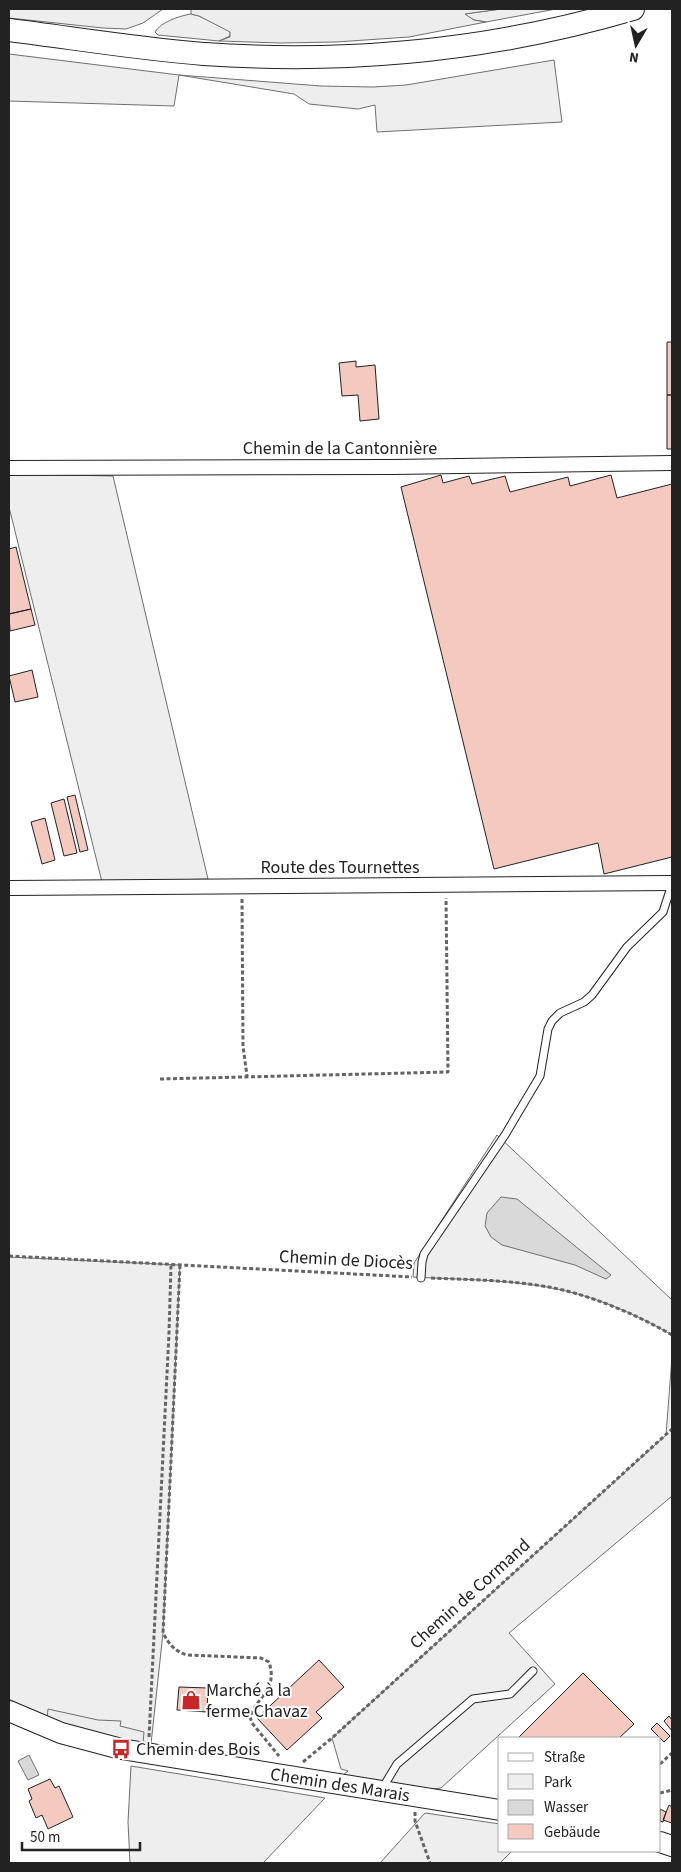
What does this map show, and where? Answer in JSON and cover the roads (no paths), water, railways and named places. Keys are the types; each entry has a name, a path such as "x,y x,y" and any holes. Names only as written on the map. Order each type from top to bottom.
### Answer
{"main road":[{"path":"9,30 202,54 271,57 358,55 447,48 500,40 570,26 633,9"}],"street":[{"name":"Chemin de la Cantonnière","path":"9,468 392,467 672,463"},
{"name":"Route des Tournettes","path":"9,888 672,883"},
{"name":"Chemin des Marais","path":"10,1713 61,1733 101,1744 285,1776 498,1810"}],"lane":[{"path":"421,1278 424,1254 505,1135 540,1076 548,1030 552,1021 560,1013 584,1002 592,995 626,947 664,912 672,883"},
{"path":"380,1791 397,1764 473,1700 510,1694 533,1671"}],"water":[{"path":"501,1197 517,1199 611,1275 606,1279 575,1265 502,1245 491,1237 485,1226 487,1213"},
{"path":"29,1755 39,1775 28,1780 18,1761"}],"place":[{"name":"Marché à la ferme Chavaz","path":"191,1700"},
{"name":"Chemin des Bois","path":"121,1749"}]}
